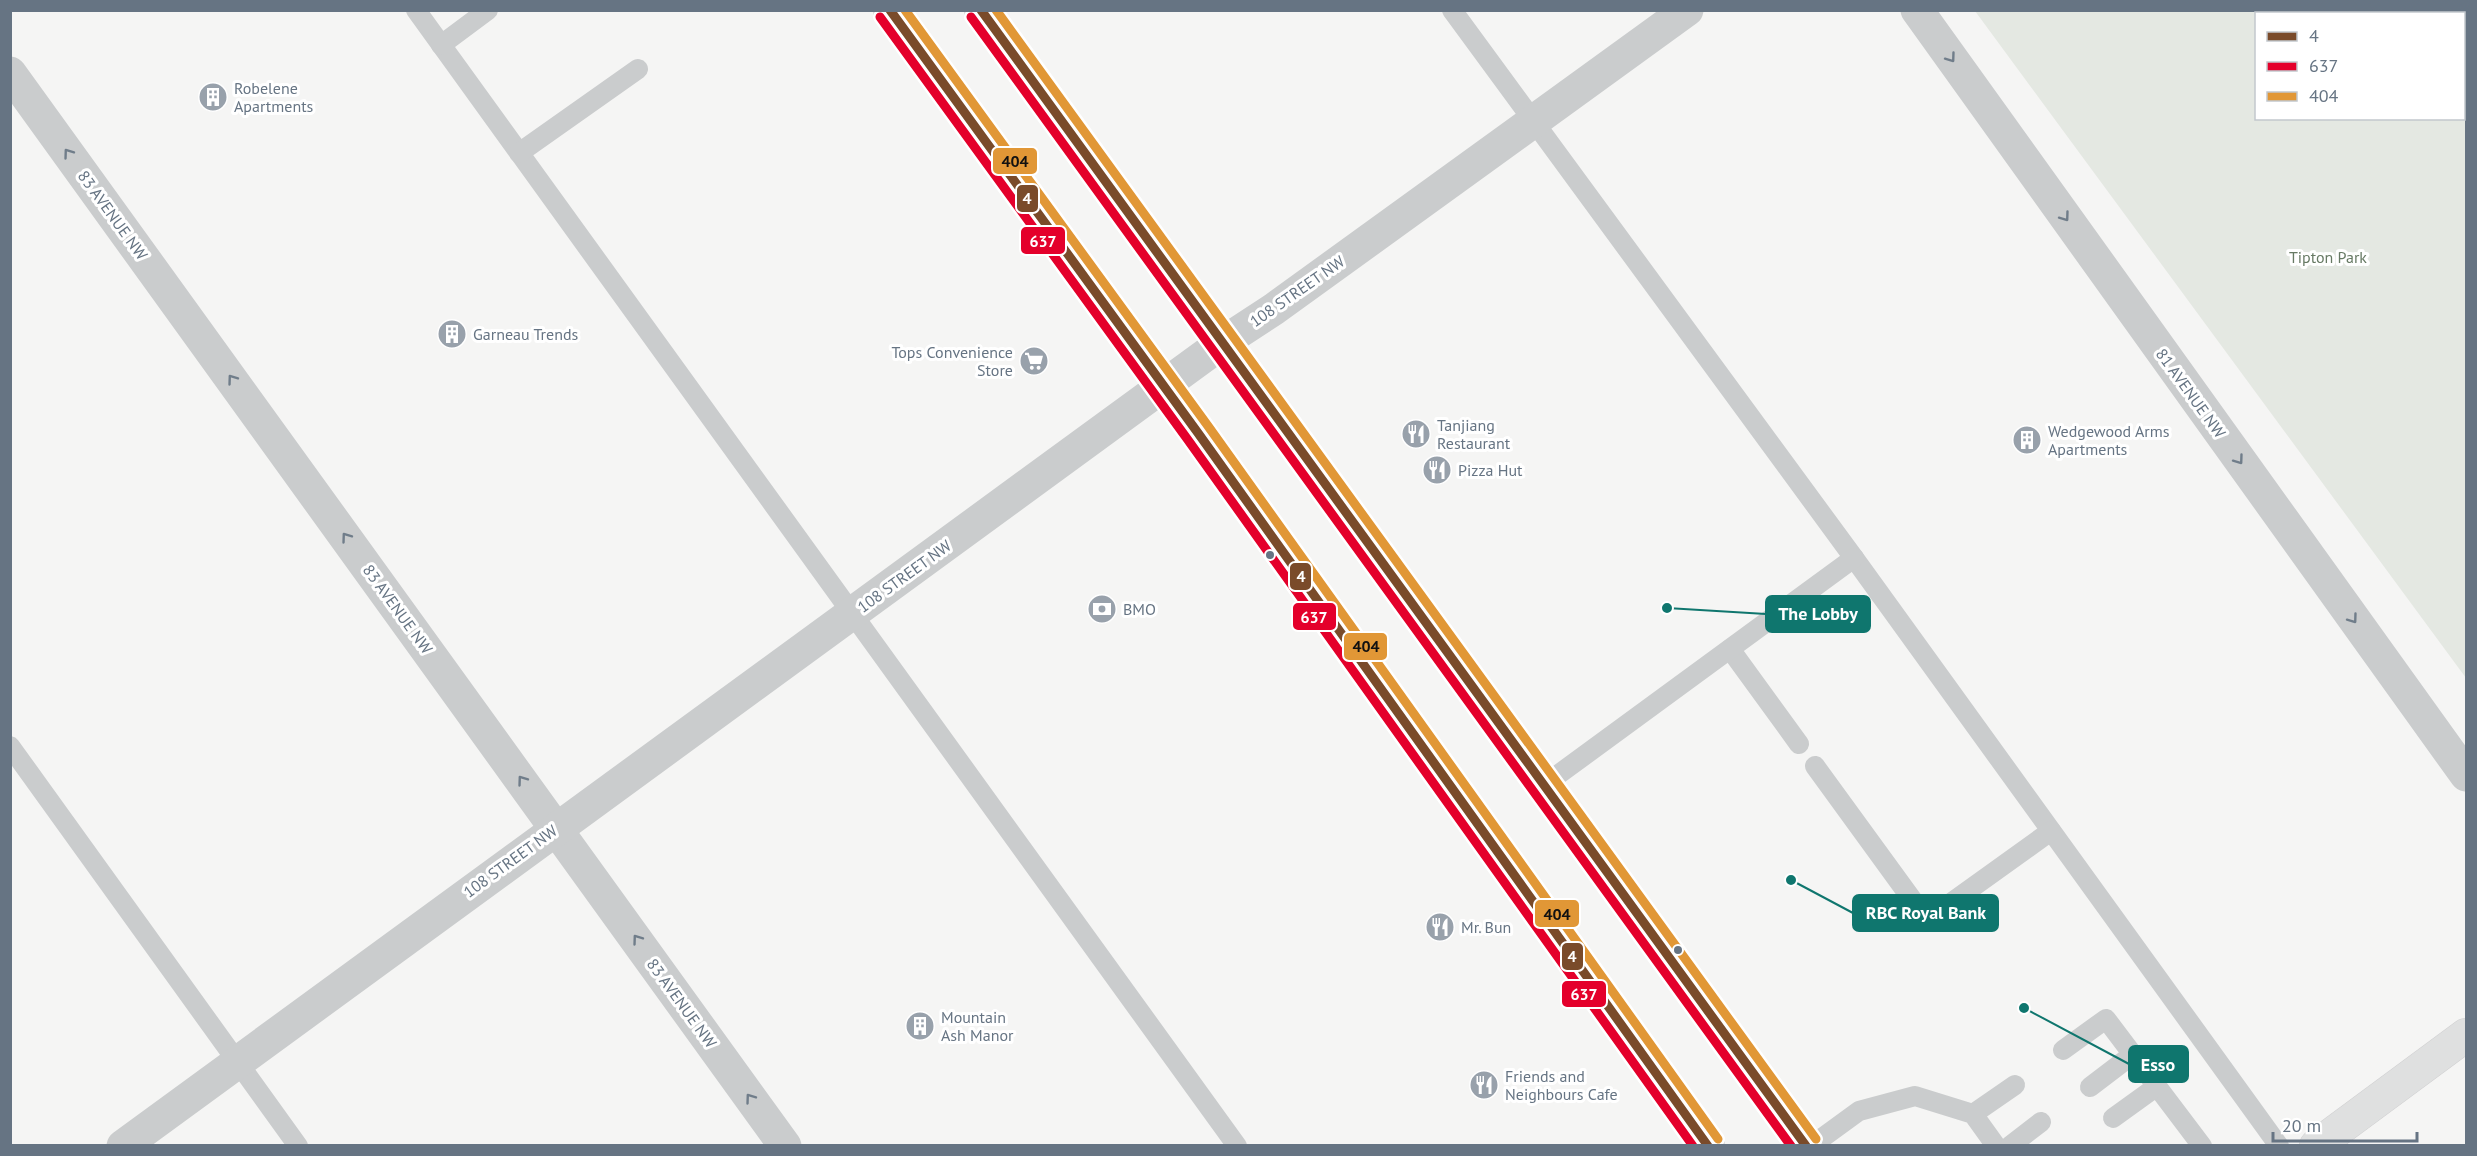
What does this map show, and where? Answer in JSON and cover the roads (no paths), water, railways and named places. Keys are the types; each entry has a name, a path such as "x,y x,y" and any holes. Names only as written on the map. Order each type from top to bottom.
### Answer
{"main road":[{"path":"890,10 1163,386 1708,1146"},
{"path":"981,10 1806,1146"},
{"path":"2316,1146 2466,1035"}],"street":[{"name":"108 STREET NW","path":"123,1146 556,827 1163,386 1274,309 1687,10"},
{"name":"81 AVENUE NW","path":"1917,10 2466,775"},
{"name":"83 AVENUE NW","path":"10,73 784,1146"}],"lane":[{"path":"416,10 1237,1146"},
{"path":"441,45 488,10"},
{"path":"1452,10 1854,558 2279,1146"},
{"path":"519,153 638,69"},
{"path":"1544,785 1854,558"},
{"path":"1730,649 1799,744"},
{"path":"10,746 298,1146"},
{"path":"1815,766 1927,920 2051,831"},
{"path":"2063,1050 2106,1019 2202,1146"},
{"path":"2090,1087 2132,1055"},
{"path":"1973,1114 2015,1085"},
{"path":"2113,1118 2156,1087"},
{"path":"1811,1146 1859,1111 1914,1096 1973,1114 1996,1146"},
{"path":"2010,1146 2041,1122"}],"place":[{"name":"Robelene Apartments","path":"213,97"},
{"name":"Garneau Trends","path":"452,334"},
{"name":"Tops Convenience Store","path":"1034,361"},
{"name":"Tanjiang Restaurant","path":"1416,434"},
{"name":"Wedgewood Arms Apartments","path":"2027,440"},
{"name":"Pizza Hut","path":"1437,470"},
{"name":"The Lobby","path":"1667,608"},
{"name":"BMO","path":"1102,609"},
{"name":"RBC Royal Bank","path":"1791,880"},
{"name":"Mr. Bun","path":"1440,927"},
{"name":"Esso","path":"2024,1008"},
{"name":"Mountain Ash Manor","path":"920,1026"},
{"name":"Friends and Neighbours Cafe","path":"1484,1085"}],"park label":[{"name":"Tipton Park","path":"2328,257"}]}
